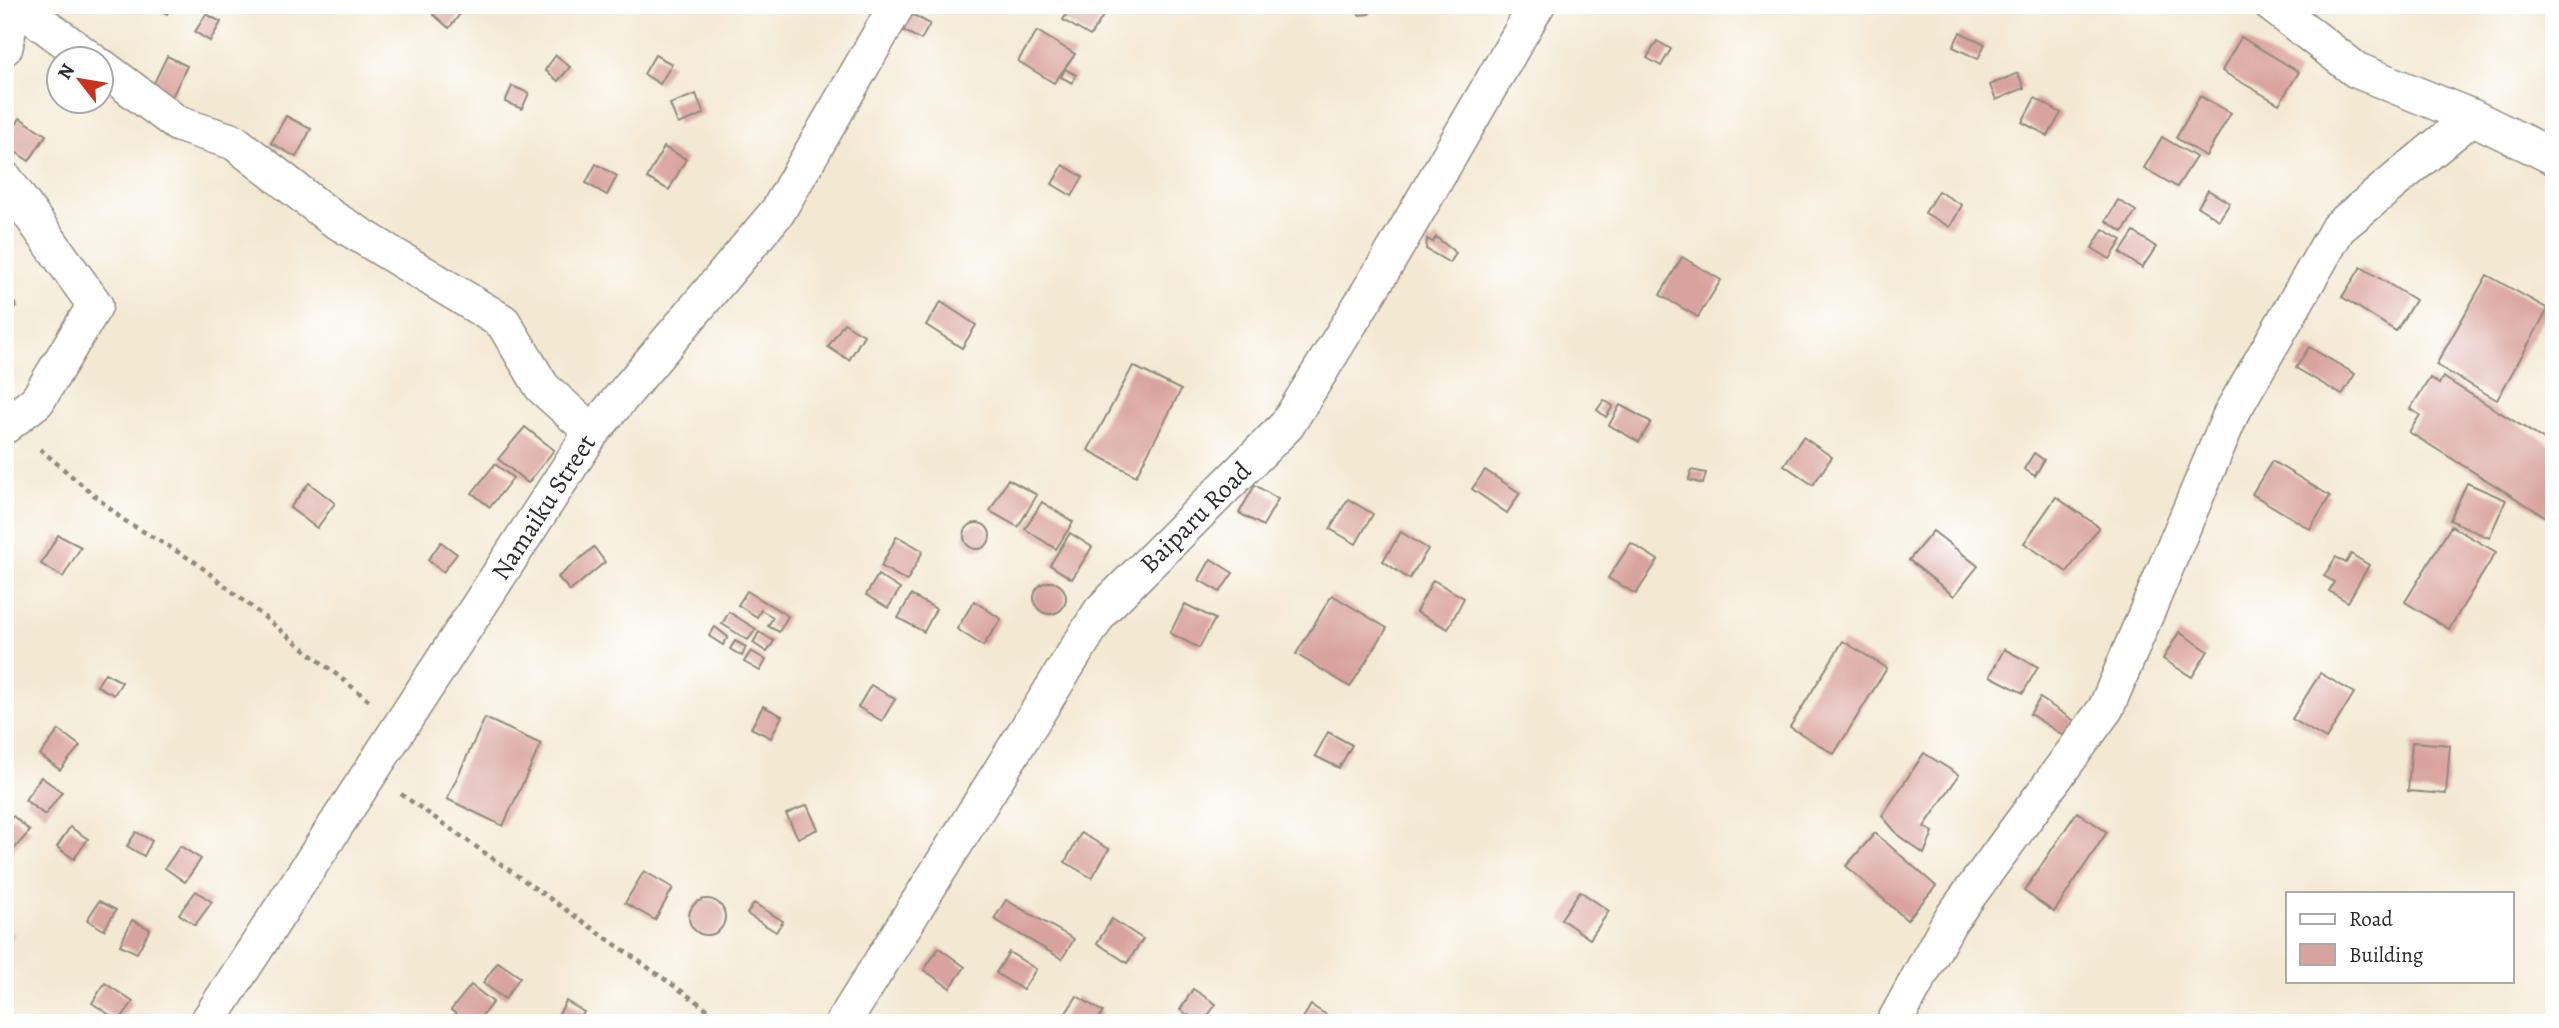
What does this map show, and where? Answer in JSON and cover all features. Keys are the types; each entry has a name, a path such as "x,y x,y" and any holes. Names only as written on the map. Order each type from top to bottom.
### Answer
{"street":[{"path":"5,47 15,5 72,46"},
{"name":"Namaiku Street","path":"207,1023 592,432 778,211 897,5"},
{"name":"Baiparu Road","path":"844,1023 1101,611 1287,425 1388,261 1537,5"},
{"path":"2272,5 2356,70 2472,117 2554,157"},
{"path":"116,78 178,124 234,142 332,218 503,322 542,387 592,432"},
{"path":"1894,1023 1949,922 2106,708 2231,414 2338,228 2472,117"},
{"path":"5,178 94,305 37,401 7,424"}],"building":[{"path":"151,5 172,5 167,14"},
{"path":"440,5 451,5 461,13 449,28 433,14"},
{"path":"1072,5 1086,5 1103,16 1090,36 1063,20"},
{"path":"1349,5 1376,5 1369,14 1360,15"},
{"path":"910,13 930,24 921,40 901,29"},
{"path":"206,14 221,22 210,41 195,32"},
{"path":"1037,31 1075,54 1054,83 1018,61"},
{"path":"1960,32 1985,44 1978,59 1953,47"},
{"path":"2241,37 2299,72 2279,104 2222,71"},
{"path":"1657,41 1671,49 1661,66 1647,58"},
{"path":"556,55 570,67 558,81 545,70"},
{"path":"655,55 672,64 660,84 644,74"},
{"path":"167,56 187,66 172,97 152,87"},
{"path":"1065,69 1076,75 1072,83 1061,77"},
{"path":"2018,73 2024,88 1996,100 1990,85"},
{"path":"512,86 529,93 522,109 505,102"},
{"path":"696,94 704,114 678,124 670,104"},
{"path":"2200,96 2231,113 2206,156 2176,138"},
{"path":"2035,98 2061,113 2048,136 2022,122"},
{"path":"286,116 311,129 296,157 271,143"},
{"path":"20,118 46,135 29,161 5,145"},
{"path":"2162,137 2196,157 2177,187 2144,168"},
{"path":"664,147 686,159 669,190 647,178"},
{"path":"596,164 617,176 607,195 586,183"},
{"path":"1063,165 1083,177 1072,196 1052,184"},
{"path":"2208,190 2230,203 2219,220 2198,207"},
{"path":"1938,191 1962,205 1950,227 1925,213"},
{"path":"2118,200 2136,211 2123,232 2106,221"},
{"path":"2103,229 2122,240 2110,259 2092,248"},
{"path":"2134,232 2156,247 2142,268 2120,253"},
{"path":"1436,237 1456,253 1450,263 1426,249 1427,239 1433,242"},
{"path":"1682,257 1721,280 1698,317 1660,295"},
{"path":"2361,267 2415,300 2396,331 2342,297"},
{"path":"2487,275 2548,309 2497,400 2436,365"},
{"path":"5,286 17,307 5,313"},
{"path":"941,302 976,325 962,348 926,325"},
{"path":"844,323 864,335 849,360 828,347"},
{"path":"2309,347 2355,374 2342,395 2296,368"},
{"path":"1133,366 1181,390 1136,476 1088,450"},
{"path":"2443,377 2554,446 2554,522 2409,432 2420,415 2410,409 2430,378 2439,384"},
{"path":"1604,400 1613,406 1606,417 1597,410"},
{"path":"1620,405 1651,422 1639,442 1609,425"},
{"path":"525,427 554,450 528,483 498,459"},
{"path":"1803,437 1832,457 1813,485 1784,465"},
{"path":"2034,453 2044,460 2035,476 2024,469"},
{"path":"2272,461 2330,496 2310,529 2252,494"},
{"path":"495,464 513,478 490,507 472,493"},
{"path":"1485,470 1520,493 1507,513 1472,489"},
{"path":"1691,470 1706,473 1703,484 1689,480"},
{"path":"1008,479 1037,495 1018,527 990,511"},
{"path":"309,483 335,503 317,528 290,508"},
{"path":"2467,483 2506,500 2489,538 2450,520"},
{"path":"1255,485 1278,499 1263,526 1239,513"},
{"path":"2056,497 2099,527 2067,572 2024,543"},
{"path":"1348,499 1373,514 1356,544 1330,529"},
{"path":"1042,502 1073,522 1056,549 1025,529"},
{"path":"977,523 986,527 990,536 986,545 977,549 968,545 964,536 968,527"},
{"path":"2451,526 2496,552 2449,629 2405,602"},
{"path":"1933,531 1978,566 1954,596 1909,560"},
{"path":"1401,532 1428,549 1409,579 1383,561"},
{"path":"1070,533 1092,547 1072,579 1050,565"},
{"path":"58,535 81,547 63,577 41,564"},
{"path":"897,536 923,551 907,581 881,566"},
{"path":"441,542 457,554 443,572 428,560"},
{"path":"1631,543 1658,560 1636,594 1608,578"},
{"path":"594,547 605,562 570,591 558,577"},
{"path":"2351,554 2369,565 2348,602 2329,591 2334,582 2324,576 2336,557 2346,563"},
{"path":"1211,559 1233,573 1220,592 1199,580"},
{"path":"878,575 900,589 888,608 866,595"},
{"path":"1433,580 1464,598 1448,629 1416,612"},
{"path":"1050,582 1062,586 1066,598 1062,610 1050,614 1038,610 1034,598 1038,586"},
{"path":"747,591 788,616 779,632 768,626 773,617 761,610 757,617 738,605"},
{"path":"911,595 936,609 924,632 898,618"},
{"path":"1332,595 1387,628 1350,687 1296,654"},
{"path":"974,601 1001,619 983,646 957,629"},
{"path":"1185,604 1215,619 1199,648 1170,633"},
{"path":"729,612 756,629 748,640 722,624"},
{"path":"715,627 728,637 723,645 709,636"},
{"path":"759,632 774,641 767,652 753,643"},
{"path":"2179,632 2208,651 2192,677 2163,659"},
{"path":"735,641 746,647 742,656 730,649"},
{"path":"1843,641 1887,668 1834,754 1790,727"},
{"path":"2004,649 2038,667 2023,693 1990,676"},
{"path":"751,651 766,660 760,671 744,662"},
{"path":"105,673 122,682 114,695 97,686"},
{"path":"2320,673 2354,693 2326,739 2292,719"},
{"path":"871,685 895,699 882,721 858,707"},
{"path":"2040,698 2085,728 2075,743 2030,714"},
{"path":"763,706 782,716 771,738 751,728"},
{"path":"485,718 541,744 503,826 447,799"},
{"path":"59,730 80,746 60,770 40,755"},
{"path":"1328,732 1352,745 1339,768 1315,756"},
{"path":"2412,742 2450,745 2446,794 2408,791"},
{"path":"1924,753 1959,775 1924,827 1933,832 1924,854 1899,836 1882,816"},
{"path":"41,777 62,792 45,815 25,800"},
{"path":"807,805 818,829 798,838 786,814"},
{"path":"2077,812 2107,832 2054,912 2024,891"},
{"path":"13,816 30,831 5,859 5,824"},
{"path":"70,827 88,839 74,859 57,847"},
{"path":"136,832 152,841 144,856 127,846"},
{"path":"1081,833 1109,849 1092,878 1065,862"},
{"path":"1875,833 1936,886 1907,920 1846,866"},
{"path":"180,846 201,859 185,882 165,868"},
{"path":"644,871 673,888 655,920 625,903"},
{"path":"196,891 212,902 195,925 179,914"},
{"path":"1580,891 1609,911 1590,939 1561,919"},
{"path":"707,899 720,904 725,917 720,930 707,935 694,930 689,917 694,904"},
{"path":"1006,900 1074,939 1062,959 994,919"},
{"path":"99,901 116,910 104,930 87,920"},
{"path":"754,903 783,921 776,932 747,914"},
{"path":"1112,919 1143,939 1127,963 1097,943"},
{"path":"132,920 150,929 137,953 120,945"},
{"path":"5,928 14,935 5,946"},
{"path":"939,948 965,967 950,988 924,970"},
{"path":"1009,952 1036,969 1023,990 996,973"},
{"path":"498,962 520,977 505,999 483,983"},
{"path":"105,983 133,1002 119,1021 92,1003"},
{"path":"471,985 493,1002 476,1023 467,1023 451,1010"},
{"path":"1193,989 1216,1004 1203,1023 1180,1010"},
{"path":"1077,996 1103,1012 1096,1023 1068,1023 1062,1019"},
{"path":"566,1001 584,1012 578,1023 554,1023"},
{"path":"1311,1005 1336,1021 1335,1023 1300,1023"}]}
